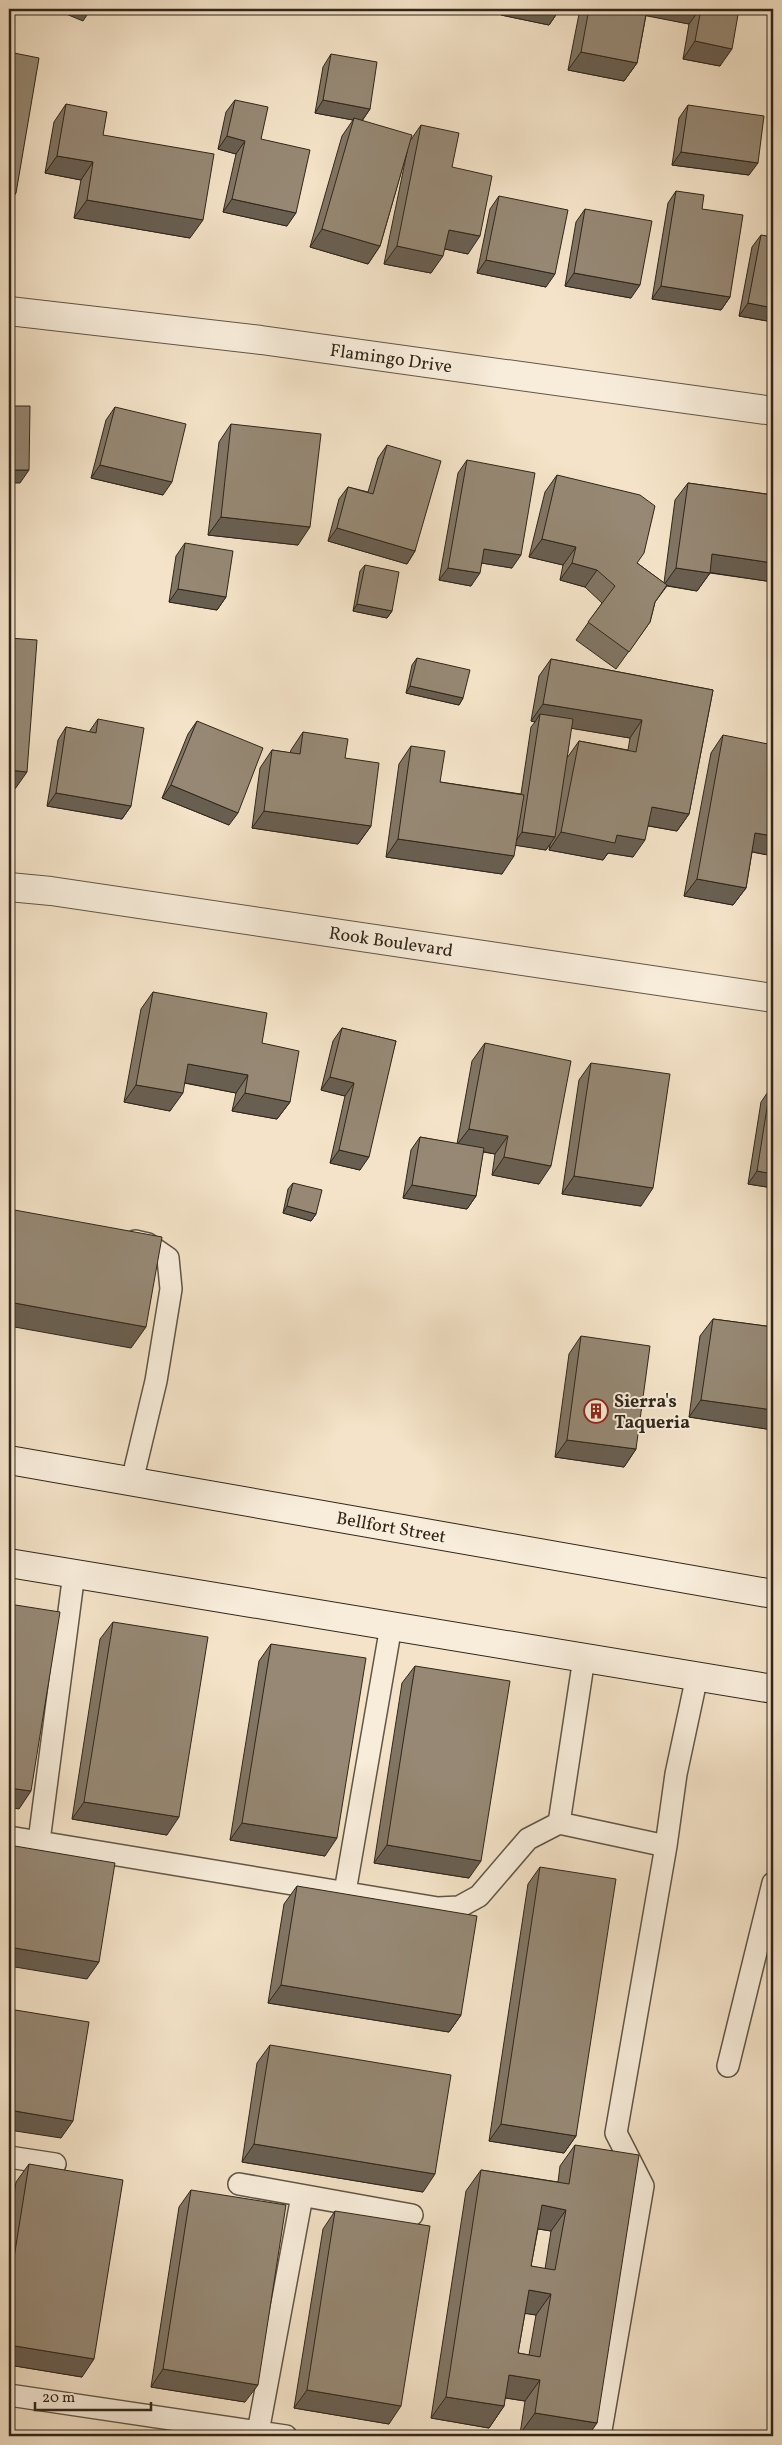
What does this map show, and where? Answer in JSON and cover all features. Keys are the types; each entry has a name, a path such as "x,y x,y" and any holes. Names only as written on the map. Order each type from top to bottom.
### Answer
{"main road":[{"name":"Flamingo Drive","path":"9,311 261,340 773,411"},
{"name":"Rook Boulevard","path":"9,888 60,893 773,998"},
{"name":"Bellfort Street","path":"9,1460 773,1594"},
{"path":"9,1563 773,1689"}],"lane":[{"path":"111,1237 148,1244 168,1258 171,1288 156,1381 132,1481"},
{"path":"39,1841 74,1574"},
{"path":"345,1892 391,1626"},
{"path":"559,1823 584,1658"},
{"path":"600,2436 643,2186 616,2133 666,1846 676,1774 697,1676"},
{"path":"9,1837 438,1908 459,1907 479,1896 528,1840 559,1823 666,1846"},
{"path":"728,2066 773,1883"},
{"path":"9,2156 55,2164"},
{"path":"239,2184 412,2215"},
{"path":"258,2432 302,2196"},
{"path":"9,2395 286,2436"}],"building":[{"path":"589,9 647,9 637,63 581,52"},
{"path":"701,9 739,9 732,49 695,41"},
{"path":"9,52 39,58 16,193 9,191"},
{"path":"331,54 377,62 370,109 323,100"},
{"path":"235,100 268,107 261,139 310,150 296,213 232,199 245,141 227,136"},
{"path":"66,104 107,112 103,135 214,154 203,220 87,200 93,162 57,156"},
{"path":"688,105 764,116 758,163 681,152"},
{"path":"354,118 412,135 380,246 322,229"},
{"path":"421,125 459,133 452,167 492,176 480,236 449,230 443,256 397,246"},
{"path":"676,191 704,195 702,209 743,215 730,297 661,286"},
{"path":"499,196 568,210 555,274 486,260"},
{"path":"585,209 652,221 640,285 574,273"},
{"path":"761,235 773,237 773,308 748,303"},
{"path":"9,406 30,406 29,470 9,470"},
{"path":"115,407 186,424 172,482 100,465"},
{"path":"231,424 321,434 310,527 221,517"},
{"path":"387,445 441,461 415,551 337,528 348,487 373,494"},
{"path":"467,460 535,473 521,555 484,549 480,573 448,568"},
{"path":"557,475 640,495 655,506 644,553 637,563 667,585 655,602 650,622 629,652 588,622 615,586 597,570 572,563 576,547 542,539"},
{"path":"688,483 773,495 773,563 712,554 710,573 676,568"},
{"path":"185,543 233,551 226,597 178,589"},
{"path":"365,565 399,572 392,611 357,604"},
{"path":"9,638 37,640 27,772 9,770"},
{"path":"417,658 470,670 463,698 410,686"},
{"path":"551,659 713,690 689,814 652,807 645,840 617,835 615,843 561,832 579,741 636,752 642,720 543,704"},
{"path":"540,714 573,719 555,837 522,832"},
{"path":"98,719 144,728 131,806 56,793 66,727 96,733"},
{"path":"197,721 263,748 238,813 171,785"},
{"path":"303,732 348,739 345,758 379,763 371,826 264,811 272,750 300,754"},
{"path":"723,735 773,745 773,836 755,833 746,888 697,879"},
{"path":"411,746 445,751 440,782 524,795 514,856 398,839"},
{"path":"153,992 267,1013 262,1043 299,1051 290,1102 245,1093 248,1075 188,1064 183,1093 136,1085"},
{"path":"342,1028 396,1041 369,1157 339,1150 354,1083 330,1077"},
{"path":"485,1043 571,1061 551,1166 504,1157 508,1136 469,1129"},
{"path":"591,1063 670,1074 653,1188 574,1176"},
{"path":"770,1089 773,1090 773,1174 757,1171"},
{"path":"420,1137 484,1148 476,1196 412,1185"},
{"path":"293,1183 322,1190 316,1214 287,1206"},
{"path":"9,1209 162,1237 146,1327 9,1302"},
{"path":"713,1319 773,1327 773,1410 701,1400"},
{"name":"Sierra's Taqueria","path":"581,1336 650,1346 636,1449 567,1440"},
{"path":"9,1604 60,1612 31,1791 9,1788"},
{"path":"113,1622 208,1637 179,1817 84,1802"},
{"path":"271,1644 366,1658 337,1838 242,1823"},
{"path":"415,1666 510,1681 481,1861 387,1845"},
{"path":"9,1845 115,1863 99,1962 9,1947"},
{"path":"540,1867 616,1879 576,2136 501,2124"},
{"path":"297,1886 477,1916 461,2015 281,1985"},
{"path":"9,2009 89,2022 73,2121 9,2110"},
{"path":"270,2045 451,2075 435,2174 254,2144"},
{"path":"575,2145 639,2155 597,2423 535,2413 540,2380 509,2375 504,2406 446,2397 481,2170 569,2184","holes":["542,2205 566,2210 555,2270 531,2266","529,2290 551,2294 540,2357 518,2353"]},
{"path":"29,2164 123,2180 94,2359 9,2345 9,2289"},
{"path":"191,2190 286,2205 258,2385 163,2369"},
{"path":"335,2211 430,2226 401,2406 307,2390"}],"place":[{"name":"Sierra's Taqueria","path":"596,1411"}]}
